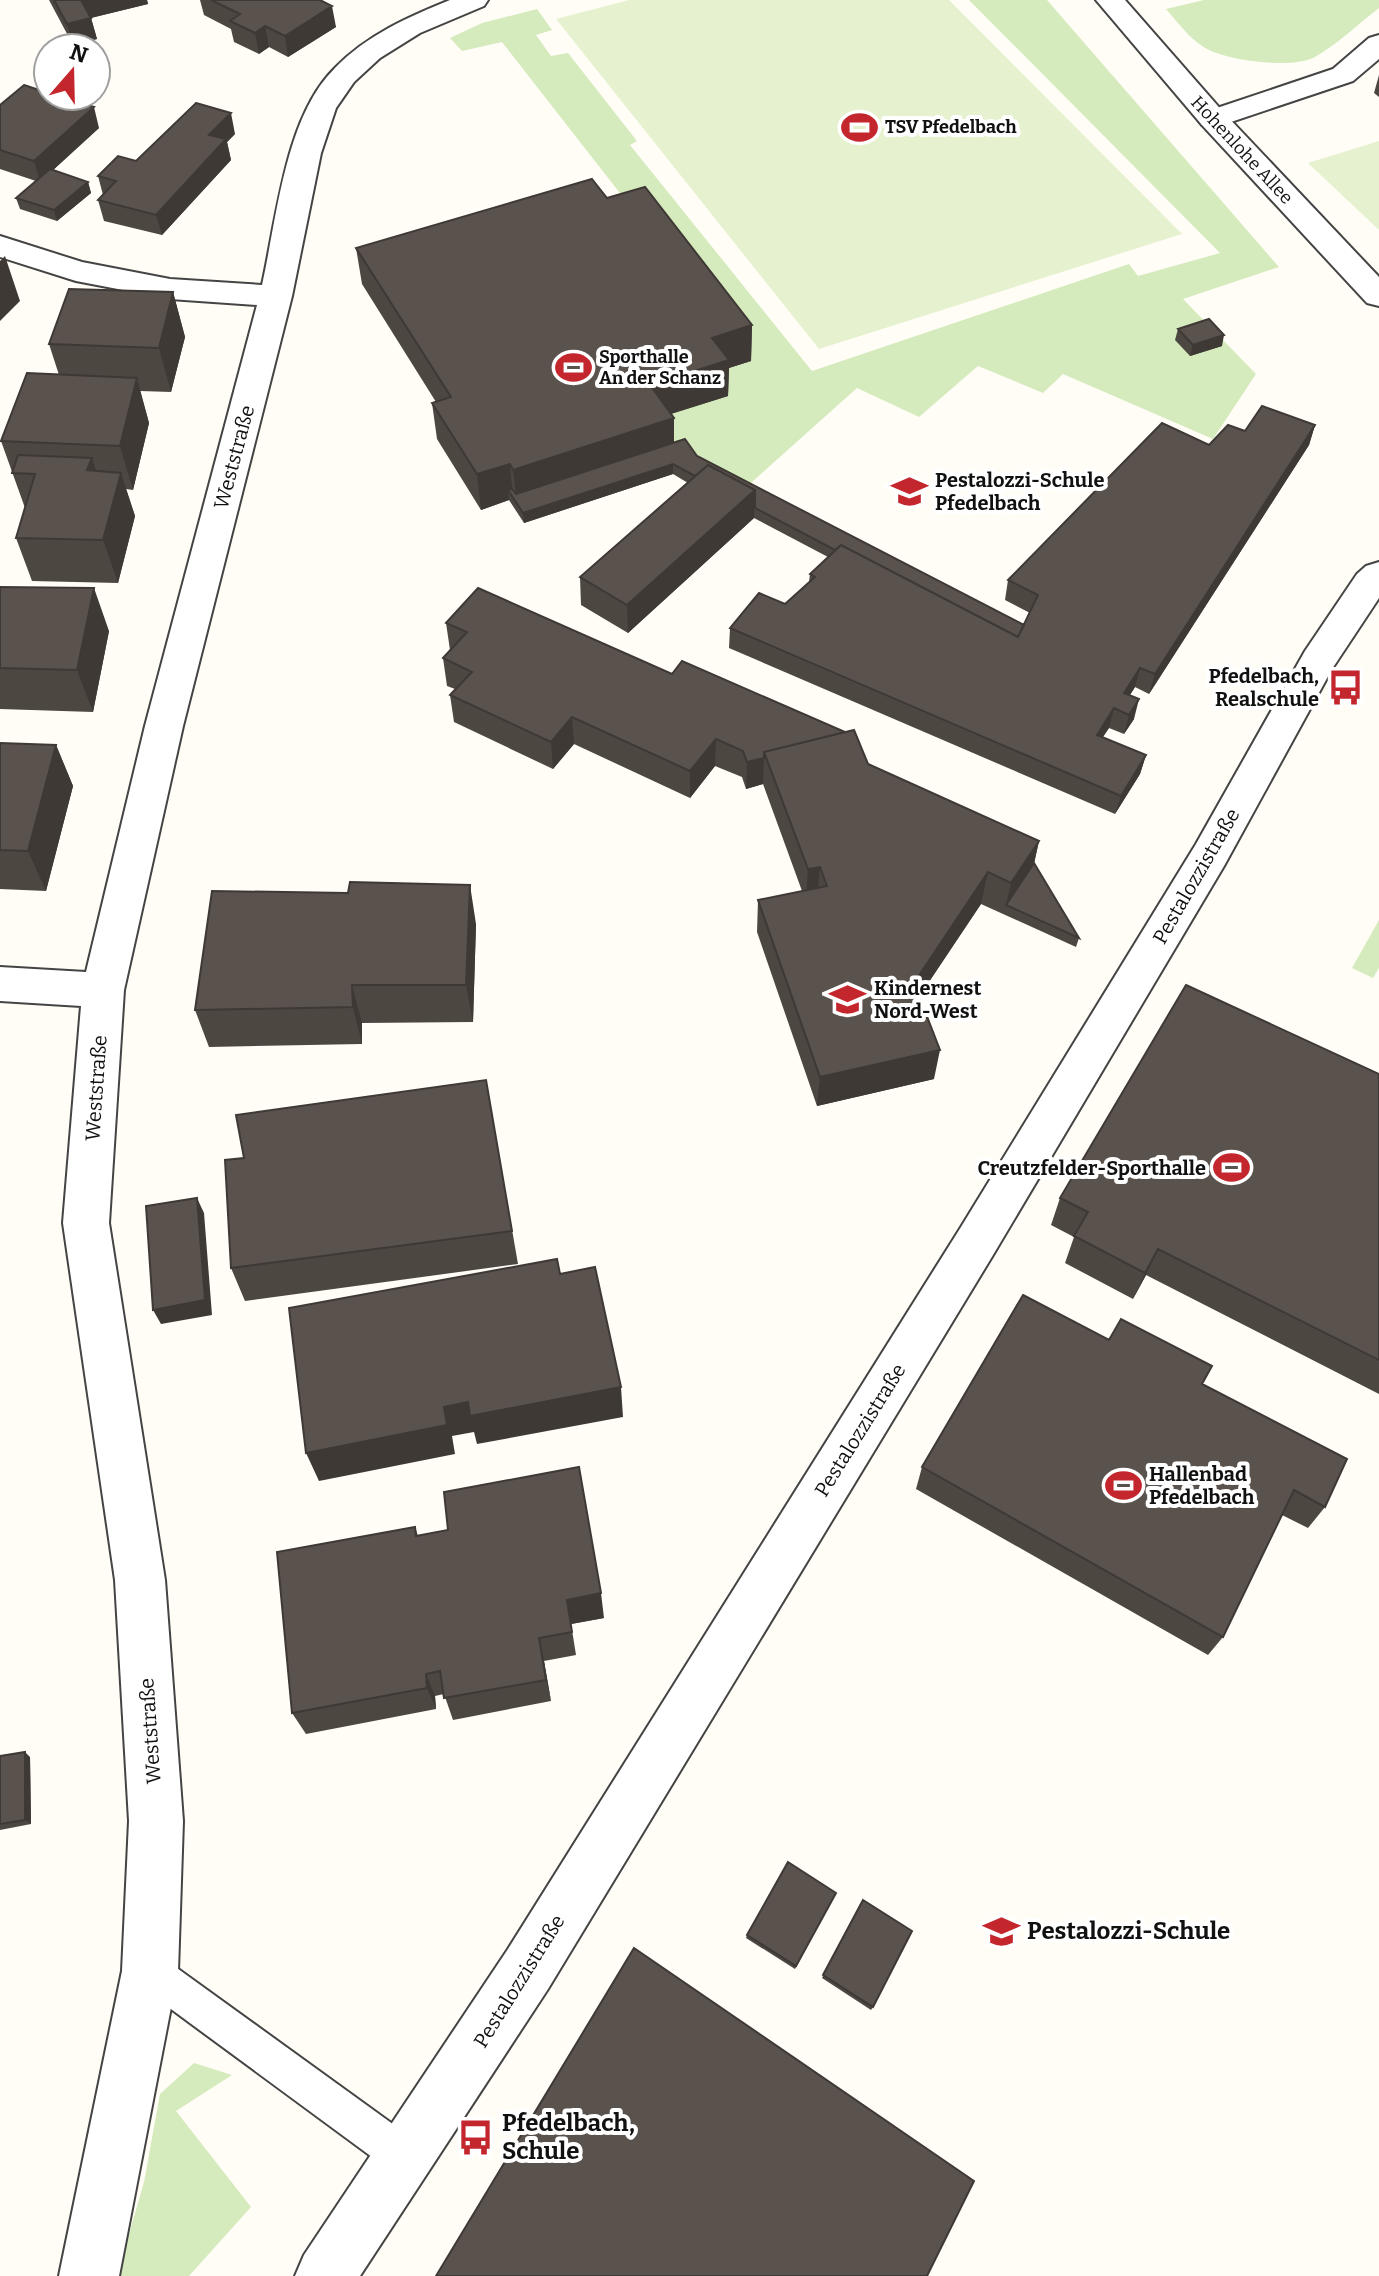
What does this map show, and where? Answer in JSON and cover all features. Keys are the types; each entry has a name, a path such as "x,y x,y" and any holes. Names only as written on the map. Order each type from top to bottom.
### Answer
{"street":[{"name":"Weststraße","path":"89,2276 150,1971 156,1821 140,1580 86,1223 103,990 164,726 276,296 306,153 321,108 343,76 370,52 410,27 474,0"},
{"name":"Hohenlohe Allee","path":"1110,0 1213,119 1379,296"},
{"path":"1213,119 1343,75 1379,44"},
{"path":"0,246 76,271 170,289 276,296"},
{"name":"Pestalozzistraße","path":"325,2276 528,1969 1143,969 1318,661 1370,583 1379,575"},
{"path":"0,984 103,990"}],"lane":[{"path":"150,1971 405,2157"}],"green space":[{"name":"TSV Pfedelbach","path":"629,0 949,0 1182,234 819,349 556,19"},
{"path":"969,0 1047,0 1279,267 1183,299 1256,374 1213,439 1063,374 1043,393 978,366 919,417 857,388 743,490 674,453 651,420 712,374 751,361 502,42 462,51 450,38 482,23 537,9 552,30 536,35 551,56 568,53 637,141 630,145 812,371 1129,264 1138,276 1220,253"},
{"path":"1204,0 1379,0 1379,8 1315,57 1293,63 1278,63 1221,55 1204,48 1166,9"},
{"path":"1379,141 1379,230 1308,163"},
{"path":"1379,920 1379,968 1373,978 1352,968"},
{"path":"194,2063 232,2075 176,2111 251,2207 189,2276 117,2276 144,2182 160,2094"}],"building":[{"path":"54,0 81,0 91,18 67,24"},
{"path":"211,0 320,0 332,6 285,36 265,26 255,33 230,21 240,14"},
{"path":"24,85 32,88 32,112 88,112 34,161 0,150 0,105"},
{"path":"196,103 231,113 209,135 226,139 156,215 98,200 116,181 98,176 118,156 136,161"},
{"path":"50,169 88,182 54,210 16,198"},
{"name":"Sporthalle An der Schanz","path":"592,179 607,198 645,187 752,325 712,338 729,360 650,385 674,418 513,470 510,464 477,474 432,403 451,397 356,248"},
{"path":"69,289 173,292 159,348 49,344"},
{"path":"1209,319 1224,335 1193,345 1178,329"},
{"path":"27,373 137,378 120,446 1,441"},
{"path":"1262,406 1315,425 1155,674 1140,668 1124,693 1139,699 1129,715 1114,708 1097,735 1146,755 1121,796 730,628 759,593 785,604 815,577 810,574 841,545 1018,637 1038,595 1008,580 1162,423 1209,445 1228,425 1245,431"},
{"path":"685,439 697,456 1024,625 1018,637 841,545 835,550 755,508 755,490 708,465 695,476 673,464 523,513 508,490 512,489 516,494"},
{"path":"18,455 92,458 87,470 121,473 103,540 16,538 35,474 12,473"},
{"path":"708,465 755,490 627,605 580,577"},
{"path":"0,587 94,588 77,670 0,668"},
{"path":"478,588 672,674 682,661 845,732 764,752 764,758 747,762 743,751 716,739 690,771 572,717 551,742 450,695 472,672 443,658 467,632 446,623"},
{"path":"854,730 868,764 1039,841 1011,883 988,872 914,983 940,1050 820,1077 758,900 827,886 820,867 808,869 764,752"},
{"path":"0,743 56,745 28,851 0,850"},
{"path":"1034,863 1079,938 1006,905"},
{"path":"350,882 470,885 466,985 352,985 353,1007 195,1010 212,891 348,893"},
{"name":"Creutzfelder-Sporthalle","path":"1186,985 1379,1074 1379,1360 1158,1249 1145,1273 1074,1236 1088,1212 1060,1198"},
{"path":"486,1080 512,1231 231,1268 225,1160 244,1158 236,1115"},
{"path":"197,1198 205,1300 153,1310 146,1206"},
{"path":"557,1259 560,1274 595,1267 621,1387 470,1416 468,1402 444,1407 447,1425 306,1453 289,1308"},
{"name":"Hallenbad Pfedelbach","path":"1023,1295 1109,1340 1121,1319 1212,1366 1202,1384 1347,1459 1325,1507 1294,1490 1223,1637 922,1467"},
{"path":"579,1467 601,1593 567,1600 572,1632 539,1638 546,1680 444,1698 440,1671 426,1674 427,1688 292,1713 277,1552 415,1527 416,1536 448,1530 444,1492"},
{"path":"25,1752 25,1820 0,1824 0,1756"},
{"path":"788,1862 836,1893 796,1966 747,1935"},
{"path":"863,1900 912,1931 873,2007 823,1975"},
{"path":"634,1948 974,2181 927,2276 436,2276"}],"place":[{"name":"TSV Pfedelbach","path":"859,127"},
{"name":"Sporthalle An der Schanz","path":"573,367"},
{"name":"Pestalozzi-Schule Pfedelbach","path":"909,492"},
{"name":"Pfedelbach, Realschule","path":"1345,687"},
{"name":"Kindernest Nord-West","path":"848,1000"},
{"name":"Creutzfelder-Sporthalle","path":"1232,1168"},
{"name":"Hallenbad Pfedelbach","path":"1123,1485"},
{"name":"Pestalozzi-Schule","path":"1001,1931"},
{"name":"Pfedelbach, Schule","path":"476,2137"}]}
